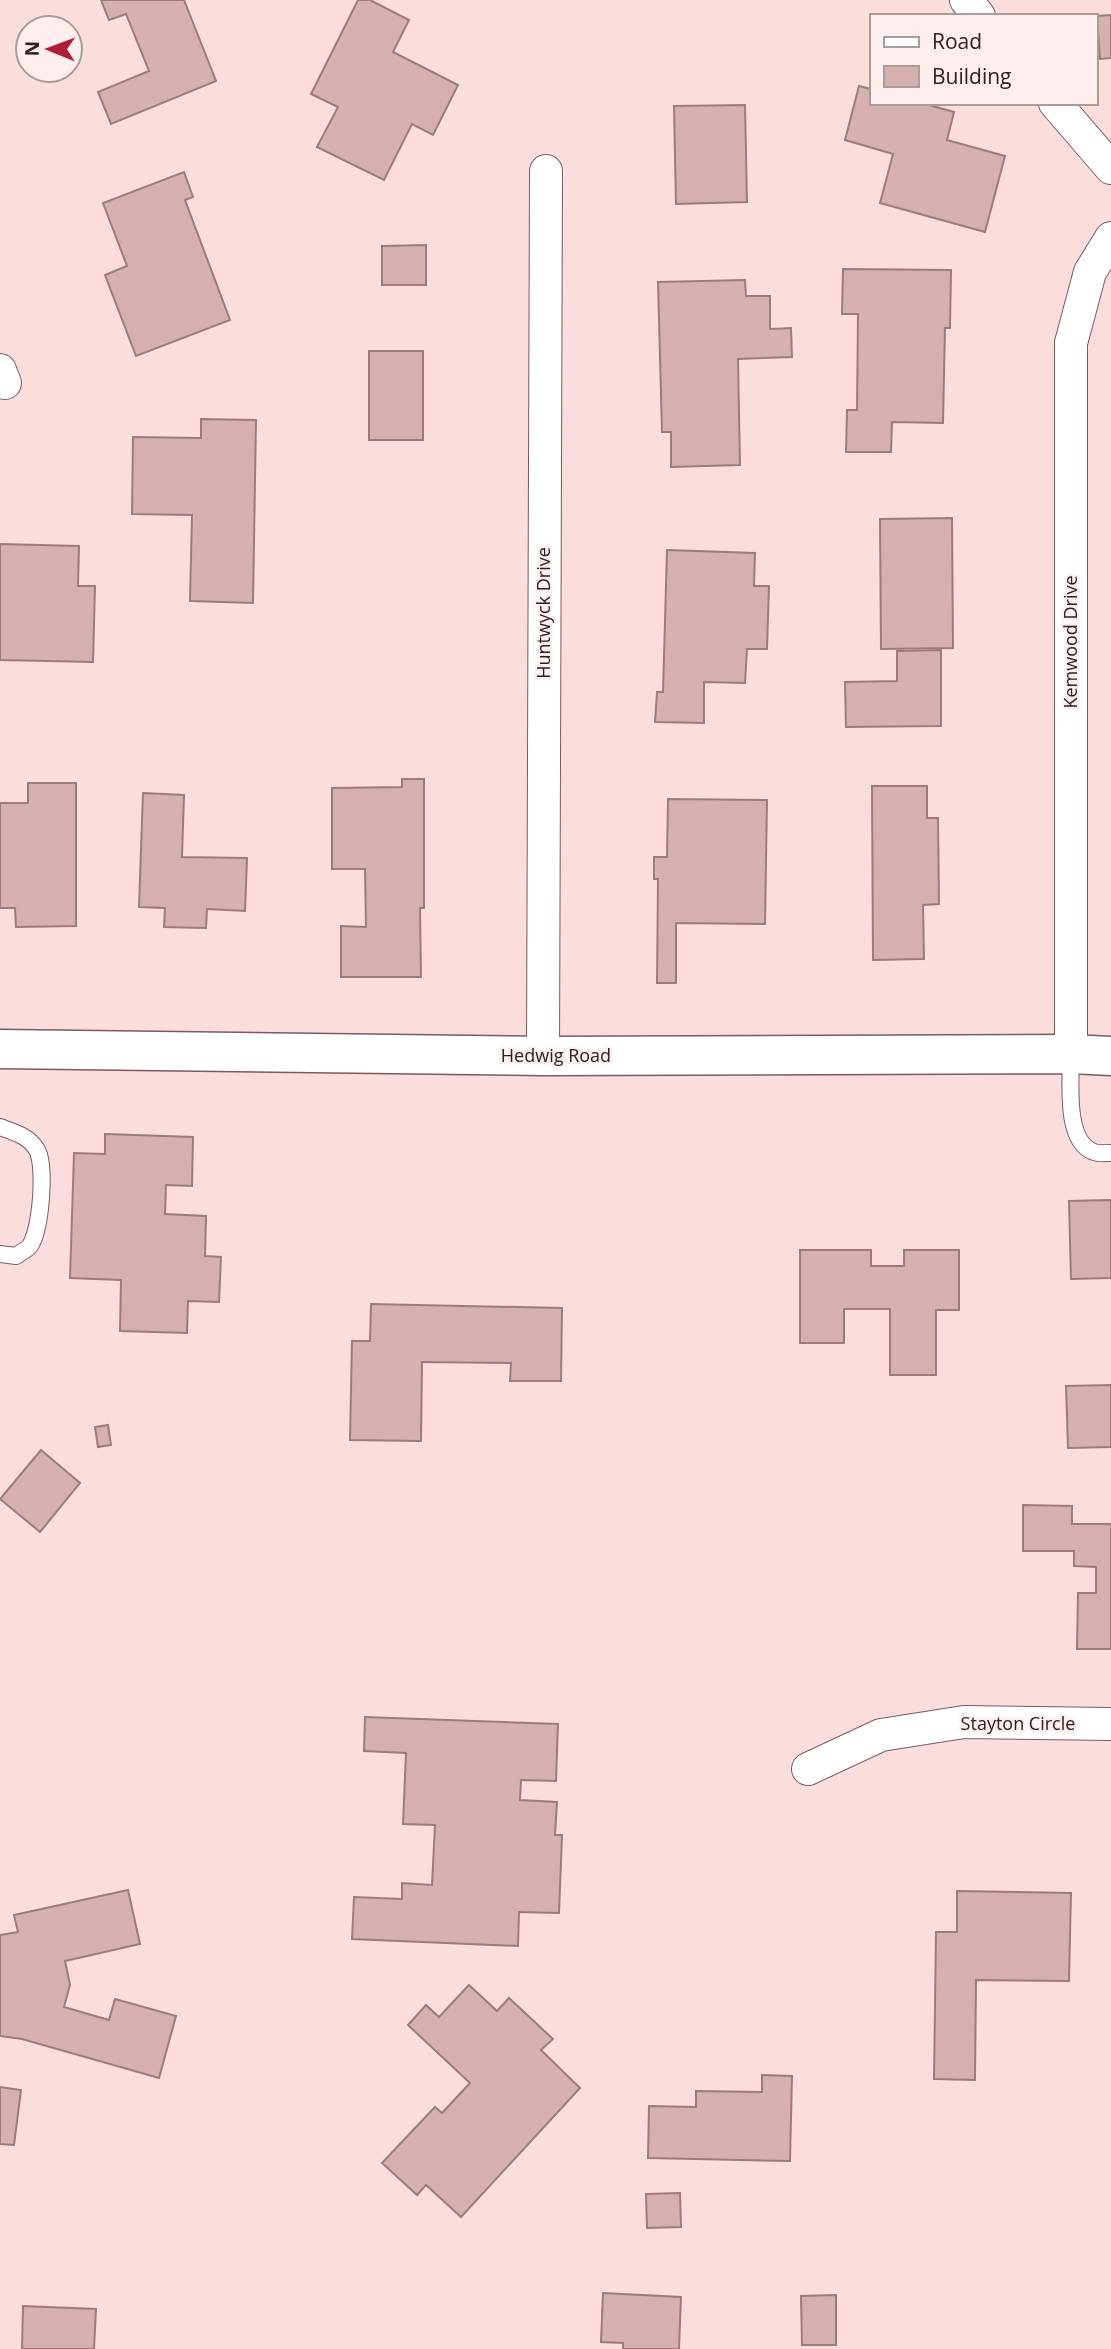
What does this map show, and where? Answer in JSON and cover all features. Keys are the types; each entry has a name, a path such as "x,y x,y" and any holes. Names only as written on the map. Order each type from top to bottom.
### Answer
{"street":[{"path":"966,0 977,14"},
{"path":"1057,105 1111,168"},
{"name":"Huntwyck Drive","path":"543,1056 546,171"},
{"name":"Kemwood Drive","path":"1071,1054 1071,343 1090,272 1111,239"},
{"name":"Hedwig Road","path":"0,1049 543,1056 1111,1056"},
{"name":"Stayton Circle","path":"808,1769 881,1735 964,1722 1111,1724"}],"lane":[{"path":"1071,1054 1072,1117 1077,1138 1093,1152 1111,1153"},
{"path":"0,1127 21,1134 37,1150 43,1174 39,1217 31,1245 16,1256 0,1254"}],"building":[{"path":"101,0 184,0 216,81 111,124 98,92 149,71 126,14 109,20"},
{"path":"358,0 370,0 409,20 393,52 458,85 433,135 412,124 384,180 317,147 338,107 311,94"},
{"path":"1111,15 1111,58 1100,59 1097,16"},
{"path":"859,86 870,89 870,105 929,105 954,112 947,140 1005,156 985,232 880,203 893,154 845,140"},
{"path":"745,105 747,202 676,204 674,106"},
{"path":"184,172 193,197 185,200 230,320 136,356 105,275 127,266 103,203"},
{"path":"426,245 426,285 382,285 382,246"},
{"path":"843,269 951,270 950,328 945,328 943,423 892,422 891,452 846,452 847,410 857,410 858,314 842,314"},
{"path":"745,280 746,296 770,296 770,329 791,328 792,357 738,359 740,465 671,467 671,432 662,432 658,282"},
{"path":"369,351 423,351 423,440 369,440"},
{"path":"201,419 256,420 253,603 190,601 192,515 132,514 133,437 201,438"},
{"path":"952,518 953,648 881,649 880,519"},
{"path":"0,544 79,546 78,586 95,586 93,662 0,660"},
{"path":"667,550 755,553 754,586 769,586 767,649 747,649 745,683 704,682 704,723 655,722 657,692 663,692"},
{"path":"941,650 941,726 846,727 845,682 897,681 897,651"},
{"path":"402,779 424,779 421,977 341,977 341,926 366,927 365,869 332,869 332,788 402,787"},
{"path":"28,783 76,783 76,926 16,927 15,908 0,908 0,803 28,803"},
{"path":"872,786 927,786 927,818 938,818 939,904 923,905 924,959 873,960"},
{"path":"143,793 184,795 182,857 247,858 245,911 207,909 206,928 164,927 165,908 139,907"},
{"path":"668,799 767,800 765,924 676,923 676,983 657,983 658,879 654,879 654,857 667,857"},
{"path":"105,1134 193,1137 192,1186 166,1185 165,1214 206,1216 205,1256 221,1257 219,1302 188,1301 187,1333 120,1331 121,1280 70,1278 74,1153 105,1154"},
{"path":"1111,1200 1111,1278 1071,1279 1069,1201"},
{"path":"800,1250 871,1250 871,1266 904,1266 904,1250 959,1250 959,1310 936,1310 936,1375 890,1375 890,1309 844,1309 844,1343 800,1343"},
{"path":"371,1304 562,1308 561,1381 510,1381 511,1363 422,1362 421,1441 350,1440 352,1341 370,1341"},
{"path":"1111,1385 1111,1447 1068,1448 1066,1386"},
{"path":"108,1425 111,1445 98,1447 95,1427"},
{"path":"41,1450 80,1483 40,1532 0,1499"},
{"path":"1023,1505 1072,1506 1072,1524 1111,1524 1111,1649 1077,1649 1078,1593 1096,1593 1096,1567 1074,1566 1074,1551 1023,1551"},
{"path":"365,1717 558,1724 556,1781 521,1780 520,1800 557,1802 555,1835 562,1835 559,1913 519,1912 518,1946 352,1939 354,1897 402,1899 402,1883 432,1885 435,1825 403,1824 406,1753 364,1751"},
{"path":"128,1890 140,1944 65,1961 70,1985 64,2007 109,2020 115,1999 176,2016 159,2078 22,2039 0,2036 0,1935 18,1932 14,1915"},
{"path":"957,1891 1071,1893 1069,1981 976,1980 975,2080 934,2079 936,1932 957,1932"},
{"path":"469,1985 497,2011 509,1998 553,2039 541,2050 580,2088 461,2217 426,2185 417,2195 382,2163 435,2107 442,2113 470,2083 408,2025 426,2005 439,2017"},
{"path":"762,2075 792,2076 790,2161 648,2158 649,2106 696,2107 696,2091 762,2092"},
{"path":"0,2087 21,2090 14,2145 0,2144"},
{"path":"680,2193 681,2227 647,2228 646,2194"},
{"path":"603,2293 681,2297 679,2349 623,2349 623,2343 601,2342"},
{"path":"836,2295 836,2345 802,2345 801,2296"},
{"path":"23,2306 96,2309 94,2349 22,2349"}]}
